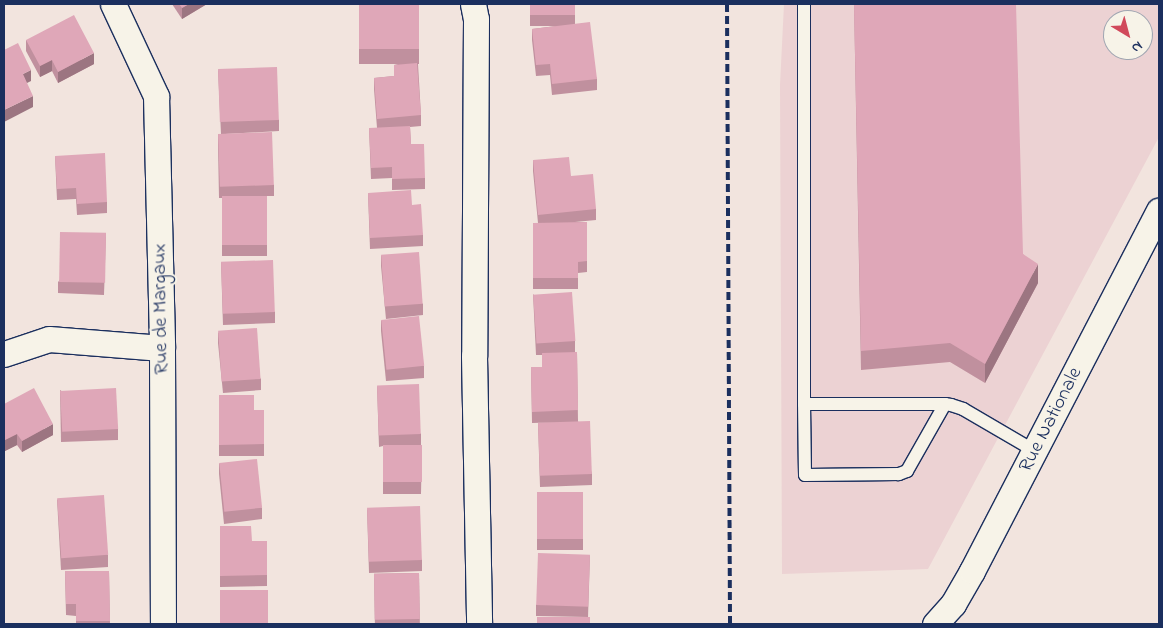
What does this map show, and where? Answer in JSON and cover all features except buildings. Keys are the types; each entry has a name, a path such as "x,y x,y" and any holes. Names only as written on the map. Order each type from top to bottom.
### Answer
{"street":[{"name":"Rue de Margaux","path":"113,4 156,96 162,348 163,624"},
{"path":"473,4 476,18 474,356 479,624"},
{"name":"Rue Nationale","path":"935,624 953,604 972,571 1159,211"},
{"path":"4,354 49,339 162,348"}],"lane":[{"path":"804,4 805,475 900,474 907,471 945,404"},
{"path":"804,404 945,404 963,409 1035,451"}],"shaded area":[{"path":"784,4 1159,4 1159,137 928,569 782,574 780,85"}],"railway":[{"path":"727,4 730,624"}]}
